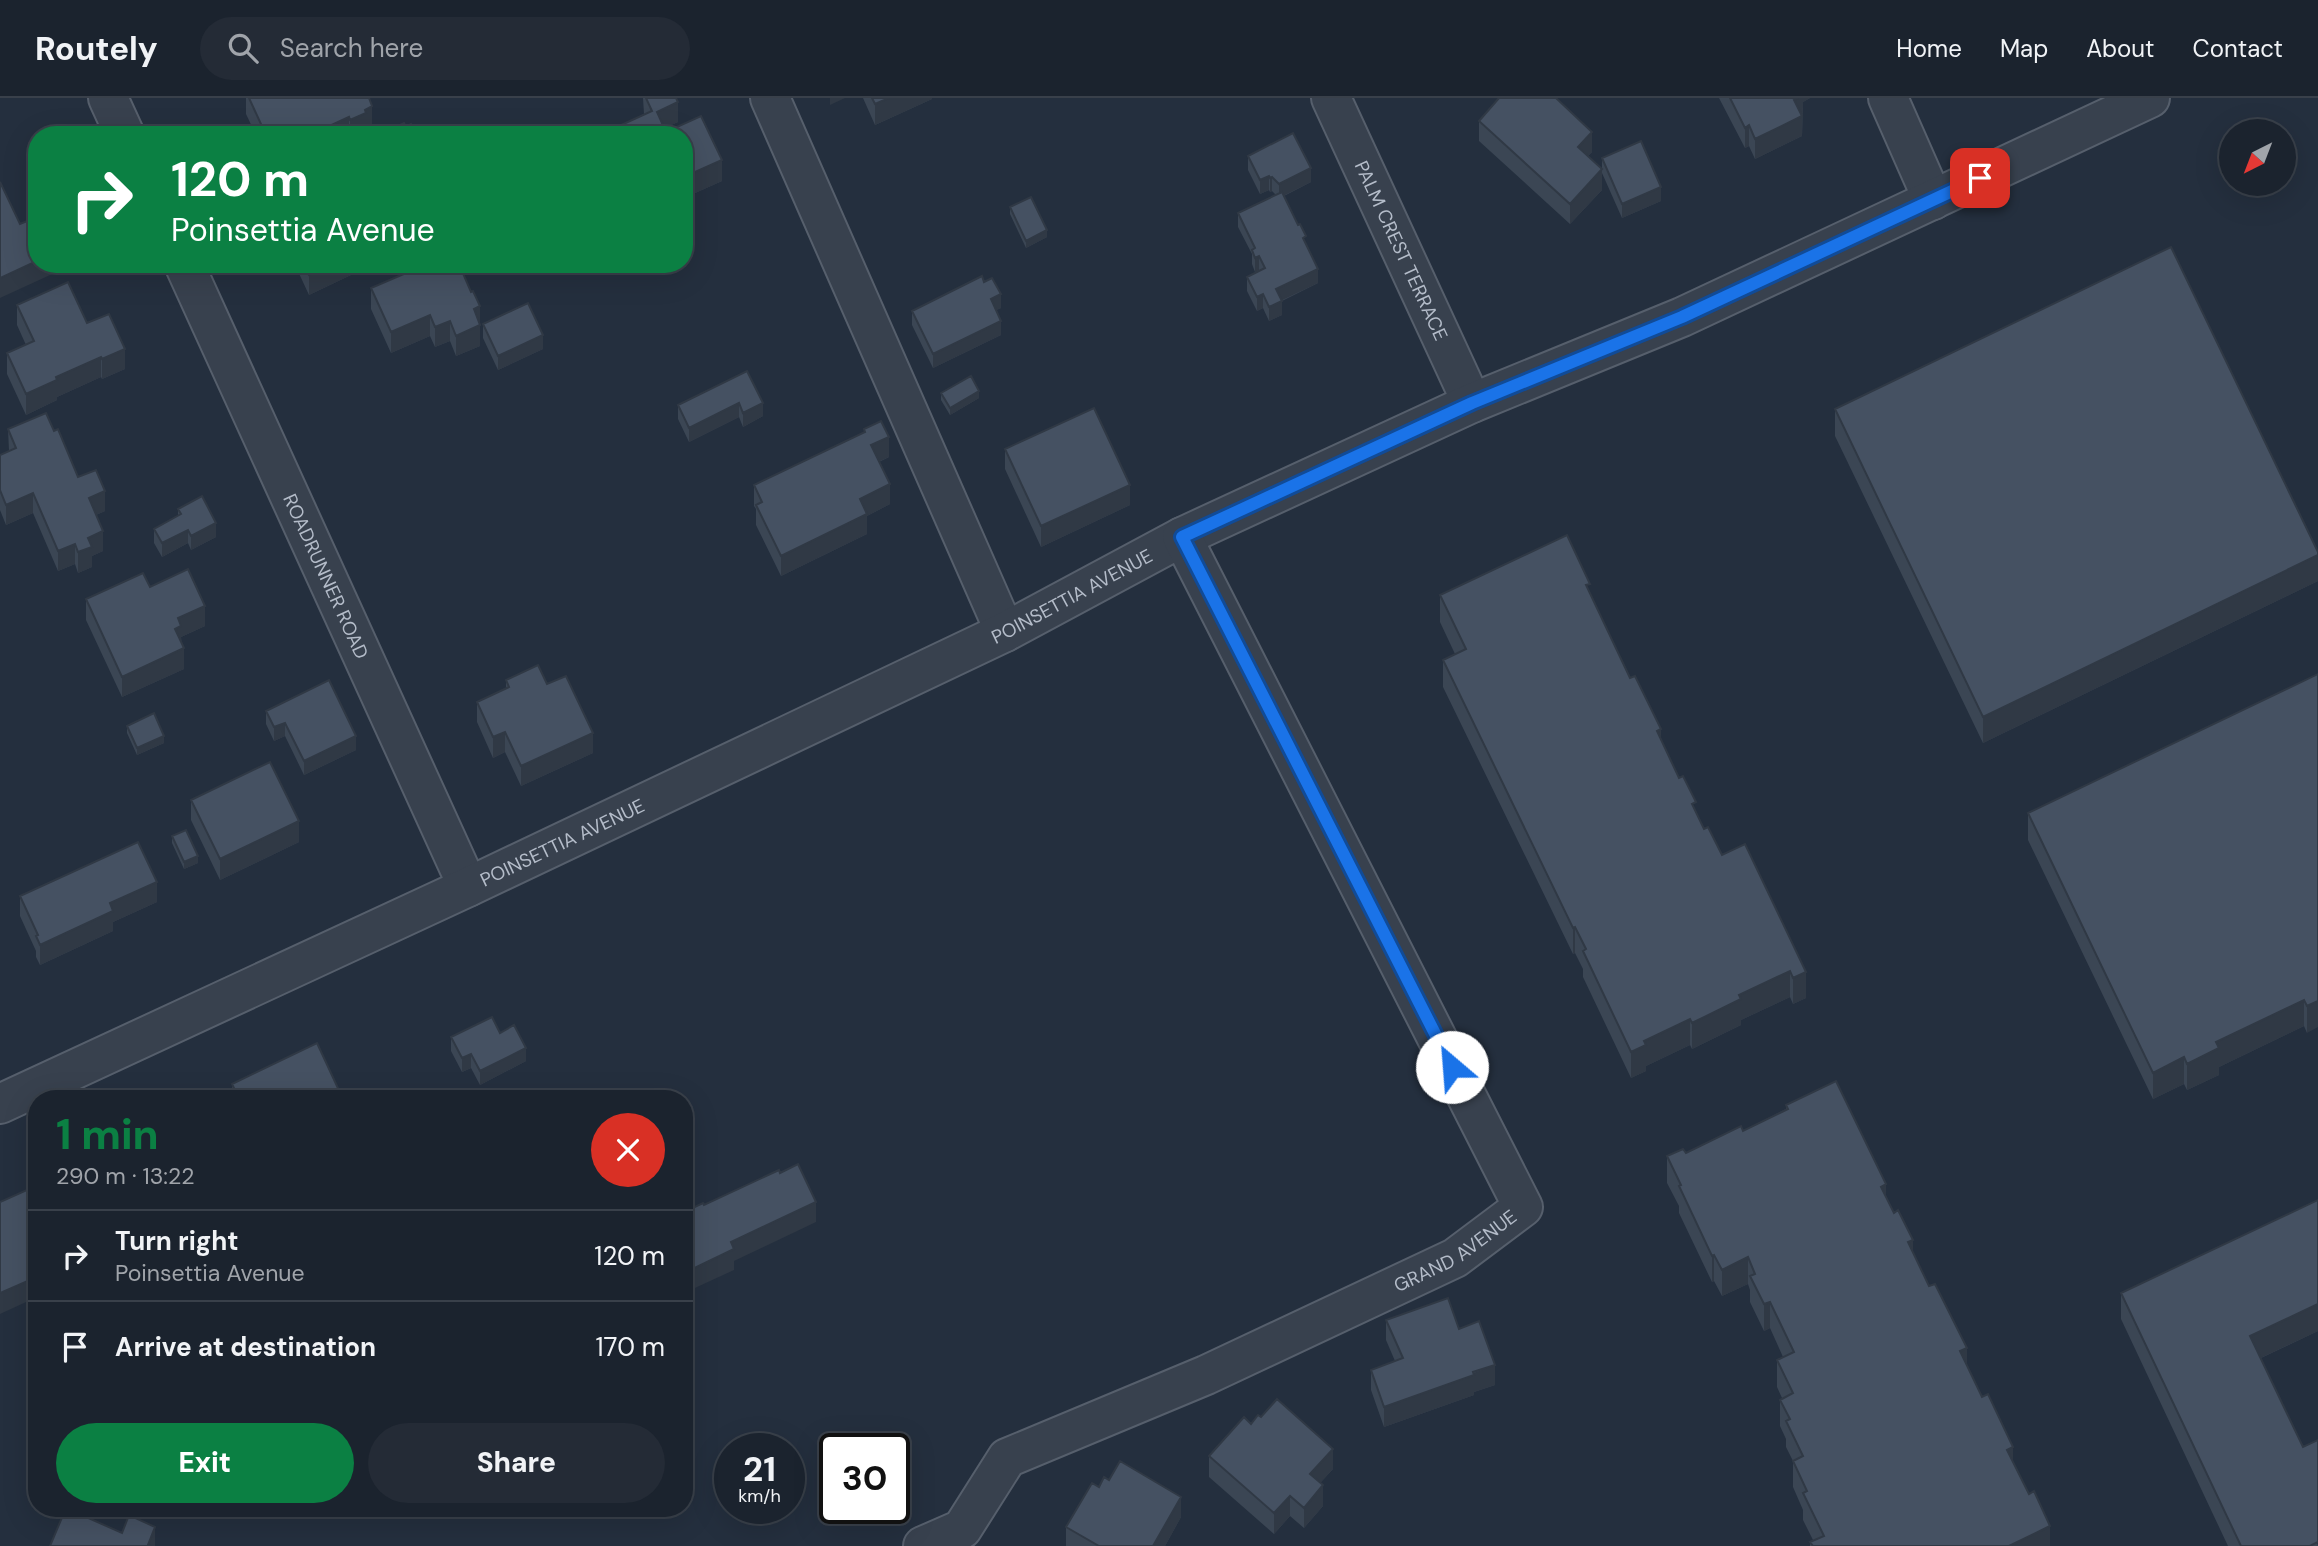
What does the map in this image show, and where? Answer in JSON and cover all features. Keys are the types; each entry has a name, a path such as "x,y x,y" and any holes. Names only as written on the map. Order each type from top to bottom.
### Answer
{"street":[{"path":"108,98 121,126"},
{"path":"770,98 1005,632"},
{"name":"PALM CREST TERRACE","path":"1331,98 1472,403"},
{"path":"1888,98 1933,200"},
{"name":"POINSETTIA AVENUE","path":"30,1090 468,887 1005,632 1182,537 1472,403 1682,317 2150,98"},
{"name":"ROADRUNNER ROAD","path":"188,273 468,887"},
{"name":"GRAND AVENUE","path":"923,1546 962,1529 1007,1458 1206,1375 1455,1258 1523,1207 1182,537"},
{"name":"POINSETTIA AVENUE","path":"0,1104 28,1091"}],"building":[{"path":"249,98 369,98 372,106 365,110 366,113 330,126 262,126"},
{"path":"646,98 676,98 678,102 657,112 663,126 619,126 652,111"},
{"path":"872,98 889,98 875,104"},
{"path":"1499,98 1556,98 1592,132 1578,147 1602,169 1570,204 1479,121"},
{"path":"1730,98 1798,98 1794,100 1802,116 1755,139 1749,125 1745,128"},
{"path":"701,116 722,160 693,173 693,126 679,126"},
{"path":"1293,133 1311,168 1279,184 1269,176 1260,180 1248,156"},
{"path":"1641,141 1661,187 1622,204 1602,158"},
{"path":"0,182 20,224 28,221 28,265 0,278"},
{"path":"1282,192 1306,236 1303,238 1318,269 1276,289 1282,301 1269,307 1263,294 1257,297 1247,277 1265,268 1259,256 1255,258 1252,250 1255,248 1238,213"},
{"path":"1031,197 1047,230 1026,241 1010,207"},
{"path":"2171,247 2318,555 1983,717 1835,409"},
{"path":"406,273 463,273 480,306 474,309 480,325 456,336 450,321 435,327 430,315 391,332 371,288"},
{"path":"982,276 984,282 992,278 1001,294 991,299 1001,321 933,354 912,311"},
{"path":"68,282 87,323 109,314 125,349 56,377 57,380 26,394 7,353 34,341 17,305"},
{"path":"528,303 543,335 498,356 483,324"},
{"path":"747,371 763,403 743,413 739,403 689,428 678,405"},
{"path":"971,376 979,391 950,408 941,393"},
{"path":"1094,408 1130,485 1041,526 1005,449"},
{"path":"46,413 54,431 58,429 78,477 96,470 105,491 89,498 103,531 88,538 92,547 78,552 75,544 58,551 33,493 6,505 0,490 0,455 16,448 8,429"},
{"path":"881,421 889,437 871,445 890,484 860,499 867,514 781,556 756,505 762,502 754,485 865,432 864,429"},
{"path":"202,496 216,523 191,536 188,530 162,543 154,529 181,514 178,509"},
{"path":"1567,535 1590,584 1586,585 1630,678 1635,676 1661,729 1657,731 1679,778 1683,776 1696,802 1692,804 1704,829 1708,827 1722,855 1745,844 1806,972 1793,978 1790,971 1739,995 1741,999 1692,1023 1690,1019 1644,1041 1646,1045 1631,1052 1583,951 1586,949 1575,927 1573,928 1443,660 1466,649 1440,595"},
{"path":"188,569 205,606 178,618 181,626 175,629 184,648 122,677 86,599 143,573 150,587"},
{"path":"538,665 547,684 566,676 593,733 521,766 505,732 493,737 477,702 509,687 506,680"},
{"path":"2318,674 2318,1001 2307,1006 2304,1000 2216,1042 2219,1048 2187,1064 2184,1057 2153,1073 2028,813"},
{"path":"329,680 356,736 304,761 285,723 274,727 266,711"},
{"path":"154,713 164,736 137,748 127,726"},
{"path":"270,762 299,821 220,859 191,800"},
{"path":"186,830 198,856 184,862 172,836"},
{"path":"138,842 157,882 110,903 113,911 40,945 20,896"},
{"path":"492,1017 500,1033 514,1025 526,1048 480,1071 471,1054 462,1058 451,1037"},
{"path":"317,1043 339,1090 235,1090 232,1084"},
{"path":"1836,1081 1886,1184 1881,1187 1894,1213 1898,1210 1913,1240 1908,1242 1929,1286 1935,1284 1967,1348 1960,1351 1982,1397 1988,1394 2013,1447 2007,1450 2029,1494 2034,1491 2050,1526 2009,1546 1813,1546 1810,1542 1824,1536 1803,1493 1807,1491 1793,1461 1803,1456 1786,1421 1790,1419 1780,1400 1793,1393 1777,1360 1794,1352 1770,1302 1764,1304 1750,1276 1755,1274 1748,1257 1722,1270 1714,1255 1712,1256 1667,1156 1683,1149 1686,1153 1741,1126 1743,1131 1788,1109 1786,1105"},
{"path":"798,1164 816,1202 731,1242 734,1249 693,1269 693,1208 779,1170 780,1173"},
{"path":"28,1189 28,1281 0,1293 0,1202"},
{"path":"2318,1200 2318,1304 2250,1336 2303,1447 2318,1440 2318,1542 2310,1546 2241,1546 2121,1293"},
{"path":"1448,1298 1459,1329 1479,1321 1495,1365 1384,1407 1371,1370 1403,1358 1386,1320"},
{"path":"1277,1399 1333,1449 1310,1474 1323,1485 1304,1508 1290,1496 1274,1513 1209,1456 1244,1417 1251,1424"},
{"path":"1120,1461 1181,1497 1153,1546 1099,1546 1066,1527 1092,1483 1099,1487 1104,1477 1109,1480"},
{"path":"62,1517 86,1517 122,1533 128,1517 155,1527 148,1545 151,1546 50,1546"}],"route":[{"path":"1452,1067 1182,537 1472,403 1682,317 1980,178"}]}
